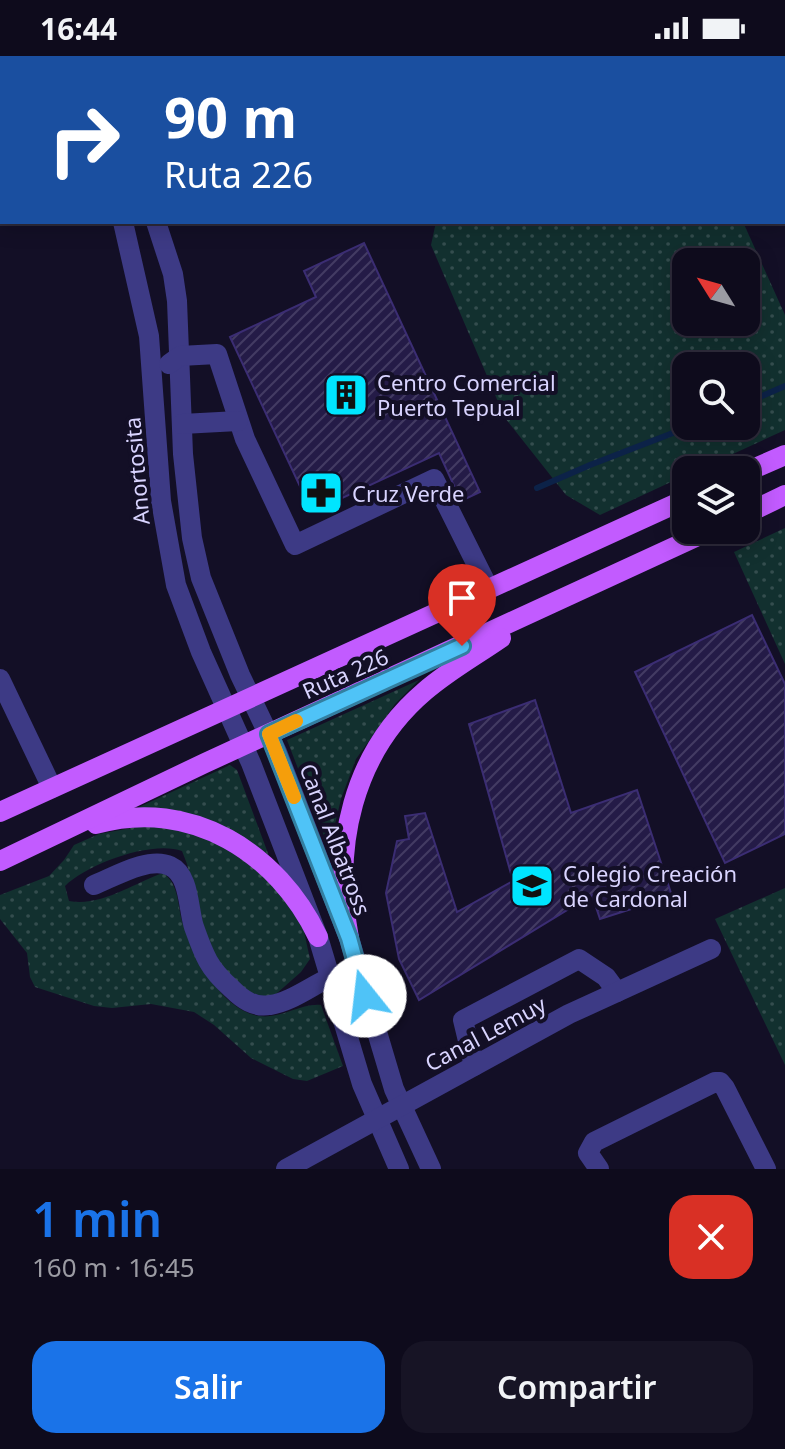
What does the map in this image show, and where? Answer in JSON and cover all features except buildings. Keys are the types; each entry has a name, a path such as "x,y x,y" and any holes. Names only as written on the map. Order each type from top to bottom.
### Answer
{"main road":[{"path":"760,466 785,455"},
{"path":"760,507 785,495"},
{"name":"Ruta 226","path":"0,812 672,505"},
{"name":"Ruta 226","path":"0,861 273,743 681,544"},
{"path":"349,938 342,885 345,831 355,792 372,756 397,720 426,689 545,608"},
{"path":"57,835 108,821 134,819 179,821 212,831 238,844 277,875 308,915 318,937"}],"street":[{"name":"Anortosita","path":"124,224 142,296 153,375 161,501 173,571 188,620 248,754"},
{"path":"157,224 173,274 187,498 201,578 250,697"},
{"path":"153,375 180,356 217,354 238,421 295,545 434,479 489,589"},
{"path":"182,424 238,421"},
{"path":"0,679 52,788"},
{"name":"Canal Albatross","path":"250,697 273,743 349,938 386,1067 431,1169"},
{"path":"248,754 318,937 354,1061 399,1169"},
{"path":"94,885 144,866 157,863 170,866 179,873 186,887 194,926 208,960 226,984 246,1001 268,1006 331,977"},
{"name":"Canal Lemuy","path":"286,1169 474,1066 617,992 711,949"},
{"path":"474,1066 463,1020 579,959 606,977 617,992"},
{"path":"599,1169 588,1153 594,1142 715,1082 722,1084 766,1169"}],"green space":[{"path":"436,224 744,224 755,248 672,248 672,336 760,336 760,260 785,315 785,430 728,456 672,456 672,482 600,515 566,495 505,418 431,245"},
{"path":"785,528 785,664 734,552 751,544 760,544 760,540"},
{"path":"419,680 395,704 356,759 341,799 329,849 287,740"},
{"path":"230,765 237,770 269,856 236,833 206,820 135,809"},
{"path":"153,824 212,837 271,878 303,927 310,959 301,972 276,994 268,997 241,991 208,949 182,851 169,848 138,851 104,862 65,886 69,901 93,901 163,873 175,890 183,924 194,951 222,994 246,1012 260,1016 321,1005 343,1066 307,1081 293,1079 251,1058 214,1025 194,1012 151,1004 112,1008 94,1006 35,987 30,977 27,953 0,919 0,895 49,876 74,845 99,834"},
{"path":"785,888 785,1065 715,919"}],"waterway":[{"path":"760,397 785,386"},
{"path":"537,488 672,433"}],"slow traffic":[{"path":"294,797 269,734 296,721"}],"place":[{"name":"Centro Comercial Puerto Tepual","path":"346,395"},
{"name":"Cruz Verde","path":"321,493"},
{"name":"Colegio Creación de Cardonal","path":"532,886"}],"route":[{"path":"365,996 349,938 269,734 462,646"}]}
